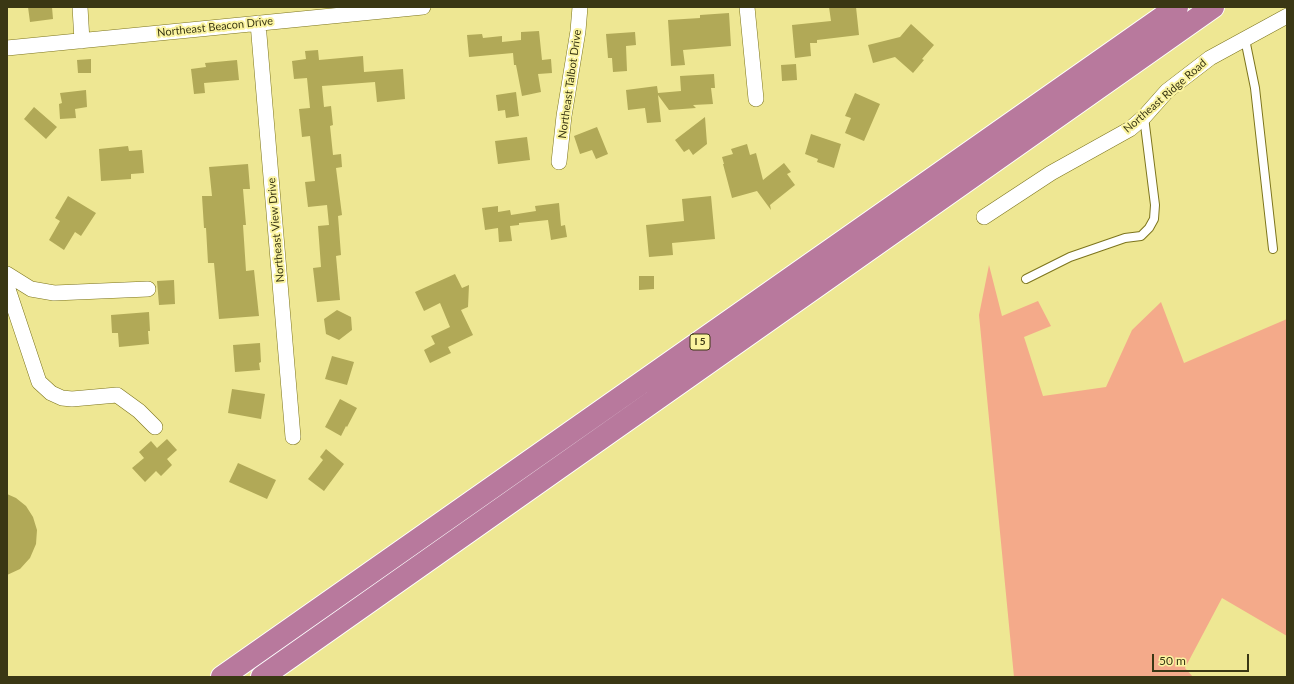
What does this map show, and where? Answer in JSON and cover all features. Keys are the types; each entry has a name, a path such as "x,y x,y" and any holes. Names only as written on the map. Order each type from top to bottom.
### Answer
{"highway":[{"name":"I 5","path":"222,677 1178,7"},
{"name":"I 5","path":"262,677 1213,7"}],"street":[{"path":"80,7 82,41"},
{"name":"Northeast Beacon Drive","path":"7,48 258,23 346,11 422,7"},
{"name":"Northeast Talbot Drive","path":"559,162 564,116 578,31 580,7"},
{"path":"747,7 756,99"},
{"name":"Northeast Ridge Road","path":"984,217 1051,173 1130,129 1144,117 1167,91 1210,58 1287,16"},
{"name":"Northeast View Drive","path":"258,23 293,436"},
{"path":"7,274 31,289 54,293 148,288"},
{"path":"7,286 39,382 51,393 62,398 72,399 117,395 139,411 155,427"}],"lane":[{"path":"1245,39 1255,88 1273,249"},
{"path":"1026,279 1070,257 1125,238 1141,236 1149,228 1154,219 1155,205 1144,117"}],"shaded area":[{"path":"989,265 1002,316 1038,301 1051,326 1024,337 1043,396 1106,387 1132,330 1161,302 1184,363 1287,319 1287,636 1222,598 1185,668 1193,677 1014,677 979,315"}],"building":[{"path":"28,7 52,7 53,19 30,22"},
{"path":"829,7 856,7 859,35 817,40 817,43 810,43 811,56 795,58 792,25 831,21"},
{"path":"729,13 731,46 683,50 685,65 671,66 668,20 700,18 700,15"},
{"path":"911,24 934,45 913,73 895,57 873,63 868,45 900,37"},
{"path":"539,31 542,60 551,59 552,73 538,74 541,92 522,96 516,65 514,65 513,53 469,57 467,35 482,34 483,38 502,36 502,42 521,40 521,32"},
{"path":"635,32 636,45 626,46 627,71 613,72 612,58 608,58 606,34"},
{"path":"318,50 319,60 363,56 364,72 403,69 405,99 377,102 375,82 322,86 324,107 331,106 333,125 330,126 333,155 341,154 342,167 336,168 342,215 338,216 341,255 336,256 340,300 317,302 313,268 321,267 318,226 329,225 327,205 308,207 305,182 315,181 310,136 302,137 299,109 310,108 307,78 294,79 292,61 306,59 305,51"},
{"path":"91,59 91,73 78,73 77,60"},
{"path":"237,60 239,80 204,83 205,93 194,94 191,69 206,67 205,63"},
{"path":"796,64 797,80 782,81 781,65"},
{"path":"714,74 715,88 711,88 713,104 693,105 696,108 669,110 658,95 661,122 647,123 645,108 628,110 626,90 657,86 658,93 681,91 680,76"},
{"path":"86,90 87,107 75,109 76,118 60,119 59,104 62,103 60,93"},
{"path":"516,92 519,116 506,118 505,110 498,111 496,95"},
{"path":"855,93 880,104 864,141 845,133 851,118 845,116"},
{"path":"34,107 57,127 46,139 24,119"},
{"path":"705,117 707,144 693,155 689,149 684,152 675,140"},
{"path":"597,127 608,154 596,159 592,150 580,154 574,136"},
{"path":"811,134 841,144 834,168 817,162 818,159 805,154"},
{"path":"527,137 530,160 498,164 495,141"},
{"path":"747,144 750,155 756,153 763,180 784,163 791,172 787,174 795,185 770,205 771,210 757,191 732,198 722,157 733,154 731,149"},
{"path":"128,146 129,151 142,150 144,173 131,174 131,179 101,181 99,149"},
{"path":"248,164 250,189 243,189 246,225 243,225 246,271 254,270 259,316 219,319 214,263 208,263 202,196 212,196 209,167"},
{"path":"68,196 96,213 81,236 75,232 64,250 49,240 60,221 55,218"},
{"path":"711,196 715,239 672,243 673,255 649,257 646,225 684,221 682,199"},
{"path":"559,203 561,226 565,225 567,237 551,240 548,220 519,223 519,225 510,226 512,241 499,242 498,228 485,230 482,208 498,206 498,212 510,210 511,215 536,211 535,206"},
{"path":"455,274 462,288 469,285 468,307 461,310 473,335 448,347 451,353 430,363 424,350 435,344 431,336 450,327 440,303 424,311 415,292"},
{"path":"639,276 654,276 654,289 639,290"},
{"path":"174,280 175,304 159,305 157,281"},
{"path":"337,310 351,317 352,330 339,340 326,334 324,319"},
{"path":"149,312 149,344 119,347 118,333 112,333 111,315"},
{"path":"260,343 260,370 235,372 233,345"},
{"path":"332,356 354,362 347,385 325,379"},
{"path":"232,389 265,394 261,419 228,413"},
{"path":"340,399 357,408 341,436 325,427"},
{"path":"167,439 177,450 167,459 172,465 161,476 156,471 145,482 132,468 144,458 139,452 151,441 157,448"},
{"path":"326,449 344,464 324,491 308,479 323,460 320,457"},
{"path":"238,463 276,480 267,499 229,482"},
{"path":"7,494 16,498 26,506 33,517 37,530 36,544 30,558 20,569 7,575"}]}
